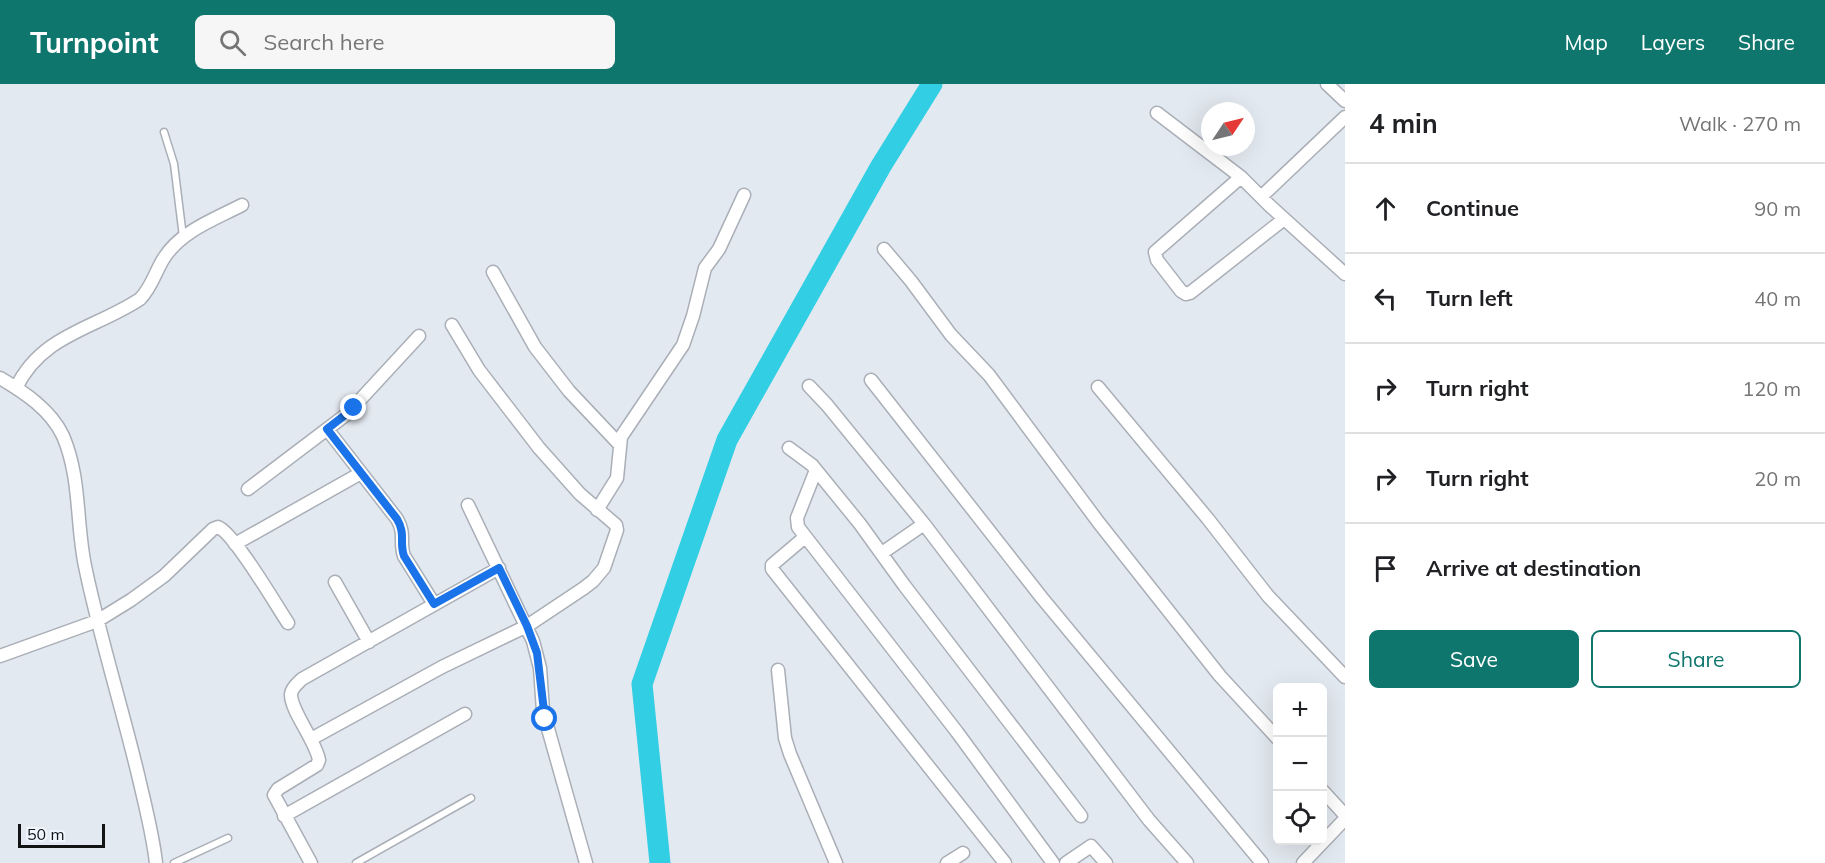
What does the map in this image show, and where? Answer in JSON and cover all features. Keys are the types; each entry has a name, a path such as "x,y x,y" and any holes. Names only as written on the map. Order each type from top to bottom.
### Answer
{"street":[{"path":"1327,84 1345,101"},
{"path":"1157,113 1241,177 1345,274"},
{"path":"1261,197 1345,117"},
{"path":"1241,177 1155,252 1157,260 1181,291 1186,294 1190,293 1284,219"},
{"path":"597,510 617,478 623,434 665,375 683,345 705,268 717,252 744,195"},
{"path":"16,388 22,374 30,364 52,344 140,299 150,287 163,258 183,237 242,205"},
{"path":"884,249 911,281 951,336 989,375 1099,523 1220,676 1276,737"},
{"path":"493,272 535,347 569,391 620,445"},
{"path":"311,739 442,667 527,626 584,588 604,568 617,527 614,522 597,510 568,481 507,408 479,370 452,326"},
{"path":"248,489 361,401 419,336"},
{"path":"0,378 45,412 63,437 78,491 83,556 97,621 132,749 152,835 156,863"},
{"path":"871,380 1042,598 1262,863"},
{"path":"809,386 924,524 1142,811 1187,863"},
{"path":"1098,387 1208,519 1268,596 1345,677"},
{"path":"327,429 401,527 404,556 434,604"},
{"path":"789,448 808,461 816,470 882,553 1081,816"},
{"path":"816,470 797,518 798,526 957,732 1053,863"},
{"path":"235,544 361,473"},
{"path":"468,505 527,626 537,653 545,719 586,863"},
{"path":"882,553 924,524"},
{"path":"0,656 97,621 164,576 213,529 218,527 224,529 235,544 288,623"},
{"path":"805,537 772,565 772,569 1005,863"},
{"path":"311,863 276,802 274,793 319,762 318,753 292,698 293,688 302,679 499,568"},
{"path":"335,582 369,642"},
{"path":"778,670 785,738 836,863"},
{"path":"284,816 465,714"},
{"path":"1303,863 1345,817 1324,791"},
{"path":"1066,863 1091,846 1106,863"},
{"path":"947,863 963,853"}],"lane":[{"path":"164,132 174,164 183,237"},
{"path":"356,863 471,798"},
{"path":"174,863 228,838"}],"waterway":[{"path":"660,863 642,684 727,440 881,166 932,84"}],"route":[{"path":"354,408 327,429 397,519 403,532 404,556 434,604 499,568 527,626 537,653 545,719"}]}
